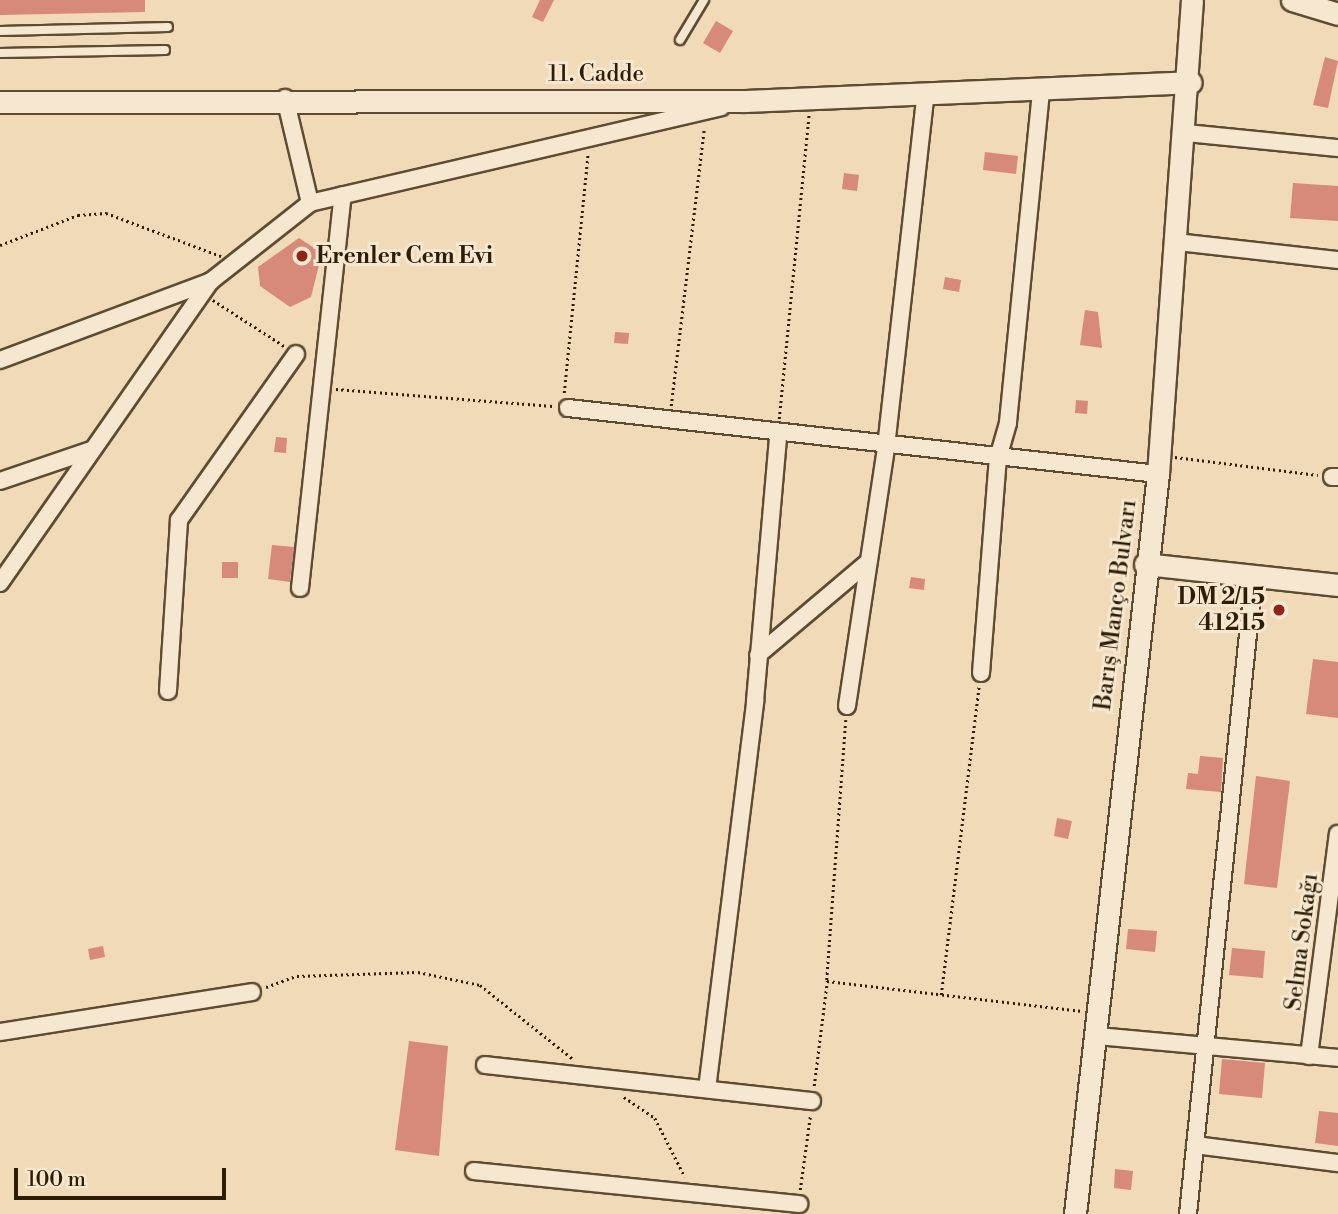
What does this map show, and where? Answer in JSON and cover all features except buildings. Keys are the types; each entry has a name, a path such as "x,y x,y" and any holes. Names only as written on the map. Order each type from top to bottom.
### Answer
{"street":[{"name":"Barış Manço Bulvarı","path":"1075,1214 1097,1036 1145,564 1158,464 1191,82 1192,0"},
{"path":"1292,0 1338,14"},
{"name":"11. Cadde","path":"0,102 285,98 744,101 1191,82"},
{"path":"981,673 998,458 1008,422 1041,90"},
{"path":"847,706 886,447 926,93"},
{"path":"285,98 310,203"},
{"path":"0,583 206,287 232,260 310,203 744,101"},
{"path":"1187,133 1338,148"},
{"path":"300,587 325,388 343,195"},
{"path":"1177,242 1338,260"},
{"path":"0,360 206,287"},
{"path":"168,691 179,520 296,354"},
{"path":"568,408 778,436 998,458 1158,464"},
{"path":"707,1089 758,655 778,436"},
{"path":"0,481 91,450"},
{"path":"758,655 868,562"},
{"path":"1145,564 1338,585"},
{"path":"1188,1214 1203,1046 1254,576"},
{"name":"Selma Sokağı","path":"1309,1056 1332,949 1338,837"},
{"path":"0,1032 252,992"},
{"path":"1097,1036 1338,1058"},
{"path":"485,1065 812,1101"},
{"path":"1195,1145 1338,1163"},
{"path":"474,1171 799,1204"}],"lane":[{"path":"680,40 704,0"},
{"path":"0,31 168,27"},
{"path":"0,53 165,50"}],"path":[{"path":"778,436 811,98"},
{"path":"669,421 706,110"},
{"path":"325,388 562,407 589,139"},
{"path":"0,245 78,215 106,213 232,260"},
{"path":"206,287 296,354"},
{"path":"1158,464 1335,477"},
{"path":"941,995 981,673"},
{"path":"847,706 827,981 1099,1013"},
{"path":"252,992 297,976 418,972 480,985 587,1076"},
{"path":"612,1092 655,1118 692,1193"}],"place":[{"name":"Erenler Cem Evi","path":"302,256"},
{"name":"DM 2/15 41215","path":"1279,610"}]}
